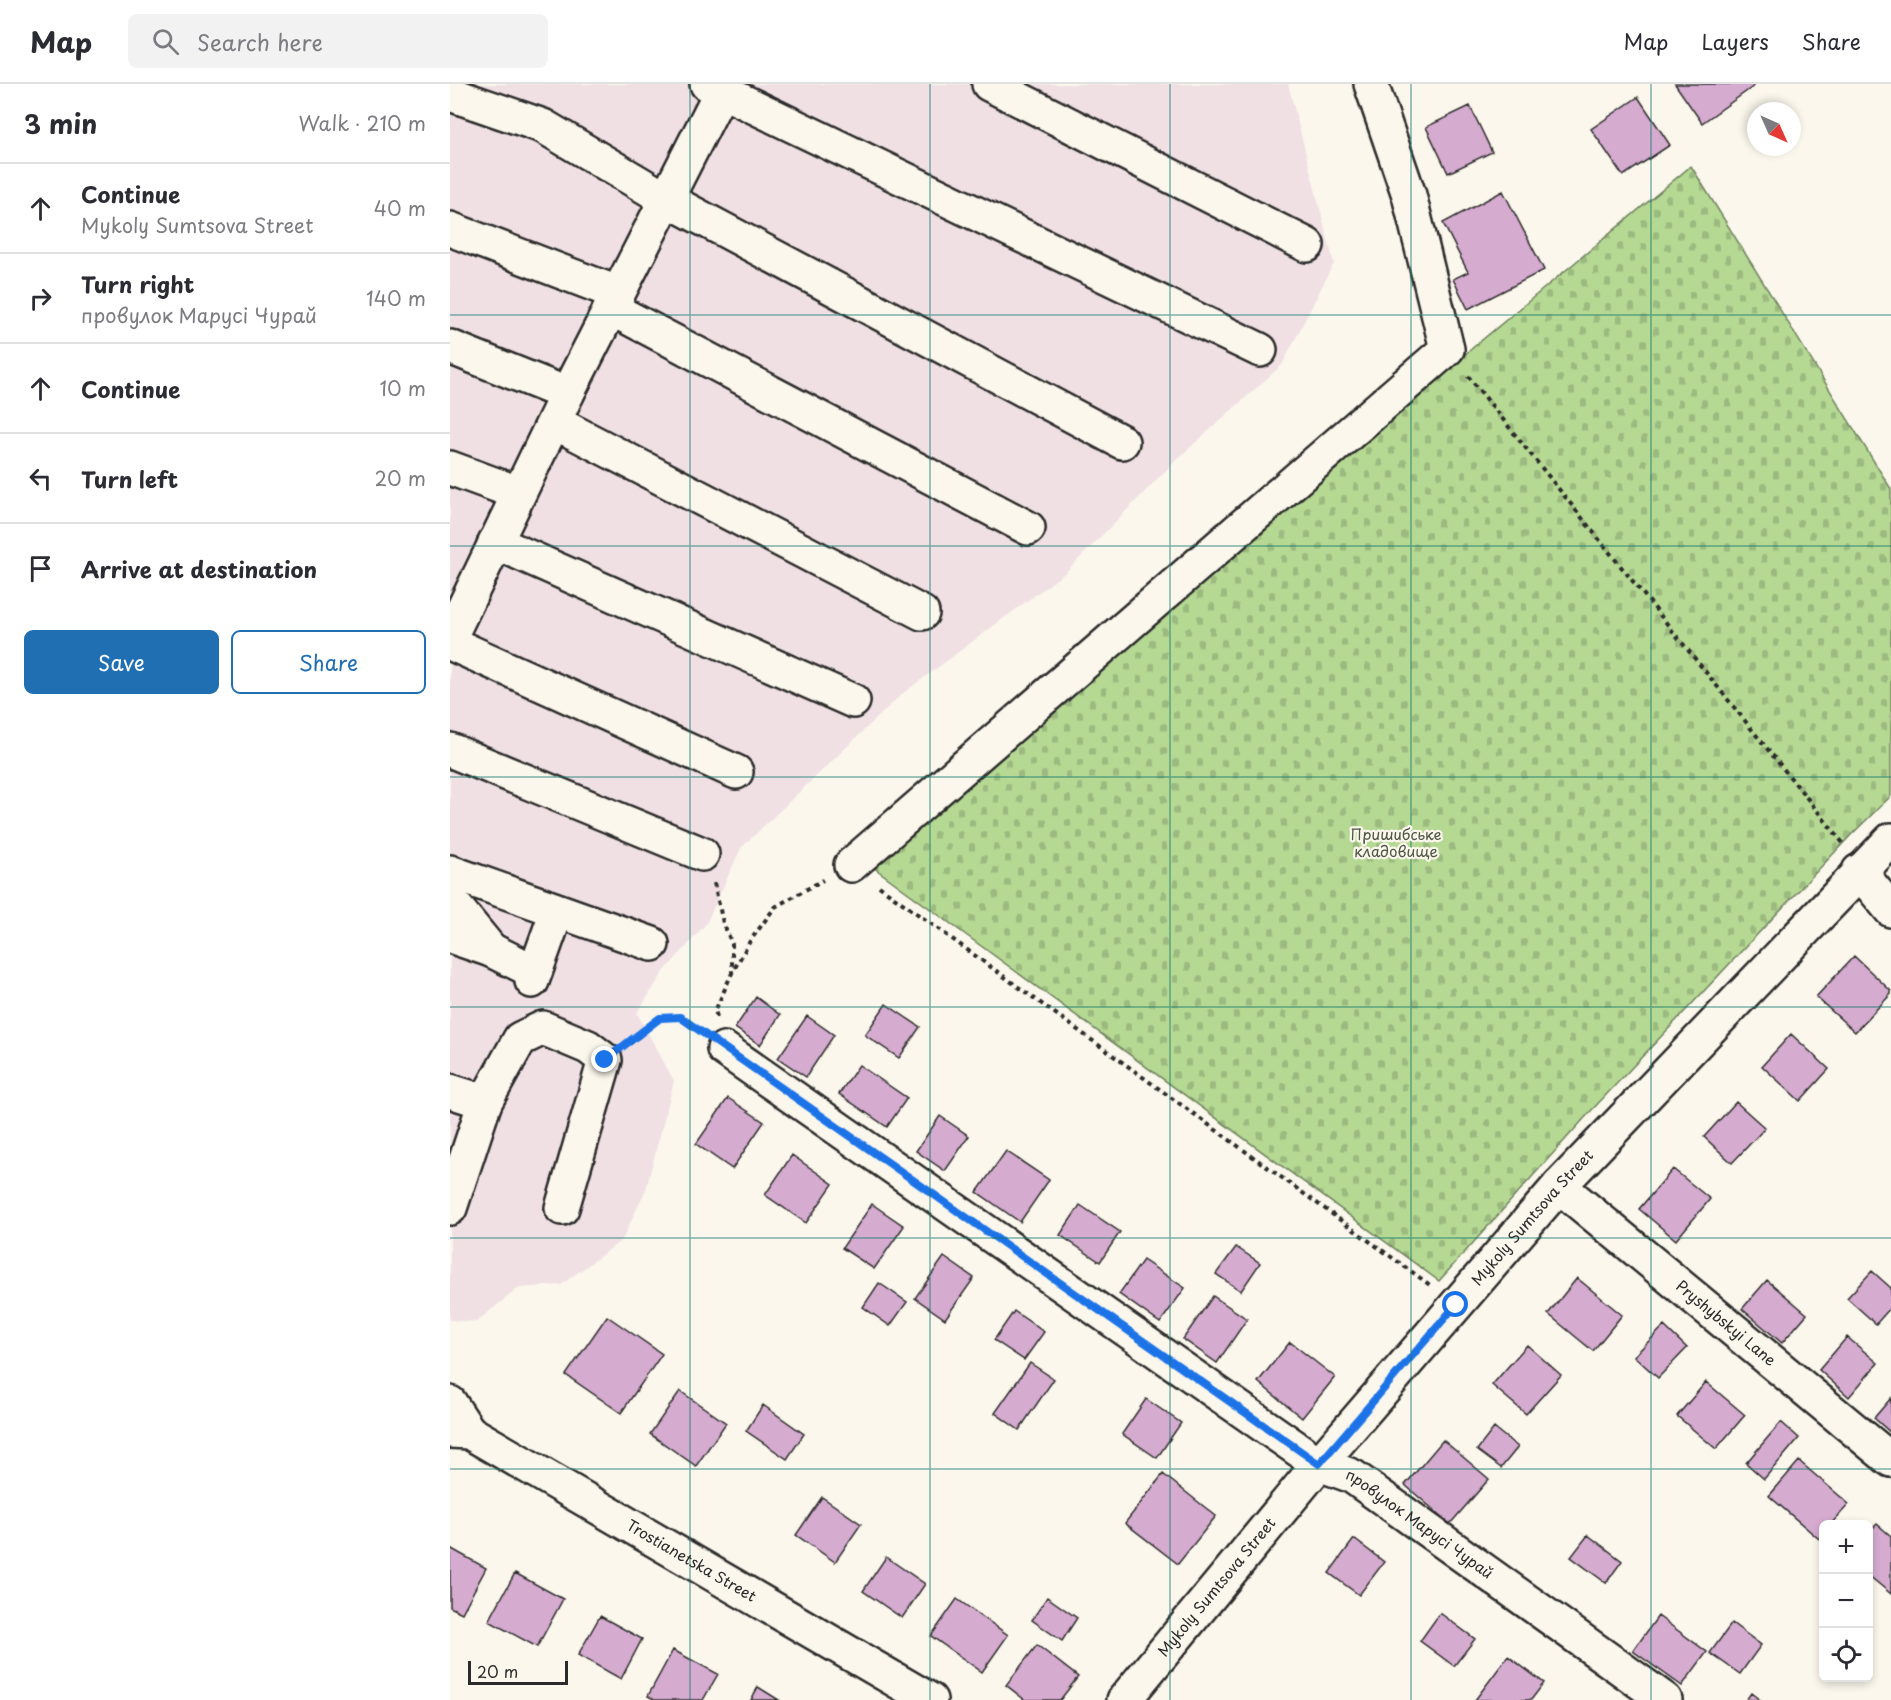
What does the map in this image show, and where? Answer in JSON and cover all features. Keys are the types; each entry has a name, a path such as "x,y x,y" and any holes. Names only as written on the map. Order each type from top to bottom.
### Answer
{"street":[{"path":"989,84 1307,245"},
{"path":"851,865 1447,350 1409,195 1371,84"},
{"path":"450,637 461,585 495,542 666,199 718,86 1260,350"},
{"path":"450,94 543,126 666,199 1122,442"},
{"path":"450,229 614,301 1028,528"},
{"path":"450,347 922,613"},
{"path":"450,468 518,493"},
{"path":"495,542 853,701"},
{"path":"450,643 736,772"},
{"path":"450,750 702,854"},
{"name":"Mykoly Sumtsova Street","path":"1124,1700 1319,1464 1456,1305 1851,857 1891,840"},
{"path":"1851,857 1891,910"},
{"path":"450,872 652,944"},
{"path":"450,900 491,950"},
{"path":"450,936 491,950 533,977 557,911"},
{"path":"450,1208 486,1102 520,1039 543,1028 588,1047 605,1060 562,1208"},
{"name":"провулок Марусі Чурай","path":"724,1049 1319,1464 1352,1476 1665,1700"},
{"path":"450,1090 486,1102"},
{"name":"Pryshybskyi Lane","path":"1559,1186 1891,1460"},
{"path":"450,1403 460,1432"},
{"name":"Trostianetska Street","path":"460,1432 930,1700"}],"path":[{"path":"1447,350 1851,857"},
{"path":"702,854 715,886 723,923 732,944 732,973"},
{"path":"724,1049 715,1011 750,941 775,907 851,865 1456,1305"},
{"path":"605,1060 660,1018 680,1017 724,1049"}],"shaded area":[{"path":"450,84 1288,84 1334,263 1282,365 1176,460 1066,572 902,694 741,848 706,924 663,973 637,1013 674,1081 646,1189 622,1240 561,1285 519,1288 476,1322 450,1320"}],"green space":[{"name":"Пришибське кладовище","path":"1691,166 1891,489 1891,796 1851,835 1590,1112 1439,1281 873,867 1446,370"}],"building":[{"path":"1675,84 1753,84 1754,86 1702,123"},
{"path":"1638,97 1670,145 1623,176 1591,129"},
{"path":"1470,106 1492,152 1448,173 1426,127"},
{"path":"1503,191 1544,270 1468,309 1453,279 1468,272 1443,223"},
{"path":"1854,956 1891,991 1891,994 1855,1032 1816,997"},
{"path":"756,997 780,1015 760,1045 735,1028"},
{"path":"886,1004 920,1027 899,1058 865,1035"},
{"path":"807,1016 834,1035 806,1077 778,1058"},
{"path":"1791,1034 1829,1069 1800,1101 1762,1066"},
{"path":"859,1065 907,1098 887,1127 839,1094"},
{"path":"728,1098 764,1122 732,1169 696,1144"},
{"path":"1736,1102 1765,1128 1732,1163 1704,1137"},
{"path":"940,1116 969,1136 945,1171 916,1151"},
{"path":"1006,1151 1049,1180 1020,1222 977,1192"},
{"path":"792,1155 833,1184 806,1223 765,1195"},
{"path":"1673,1169 1710,1199 1676,1240 1639,1209"},
{"path":"872,1204 904,1226 874,1269 842,1248"},
{"path":"1080,1205 1120,1232 1100,1262 1060,1235"},
{"path":"1236,1247 1260,1263 1241,1291 1216,1274"},
{"path":"944,1257 974,1278 945,1319 915,1298"},
{"path":"1143,1260 1185,1288 1160,1323 1119,1294"},
{"path":"1872,1271 1891,1288 1891,1307 1876,1324 1847,1298"},
{"path":"1577,1278 1622,1315 1593,1351 1548,1314"},
{"path":"1767,1280 1807,1314 1782,1343 1742,1309"},
{"path":"879,1283 907,1302 890,1326 863,1307"},
{"path":"1213,1296 1247,1319 1217,1363 1183,1339"},
{"path":"1014,1311 1044,1332 1024,1360 994,1340"},
{"path":"607,1316 662,1354 621,1413 566,1375"},
{"path":"1664,1326 1687,1348 1658,1378 1634,1356"},
{"path":"1847,1337 1878,1363 1849,1397 1819,1370"},
{"path":"1290,1342 1335,1377 1302,1418 1258,1382"},
{"path":"1527,1345 1561,1375 1526,1414 1492,1385"},
{"path":"1030,1363 1054,1379 1019,1430 995,1413"},
{"path":"1706,1382 1745,1415 1716,1449 1677,1416"},
{"path":"680,1391 726,1423 696,1466 650,1434"},
{"path":"1891,1398 1891,1433 1874,1418"},
{"path":"1146,1399 1181,1423 1157,1458 1122,1434"},
{"path":"763,1405 804,1434 787,1459 746,1431"},
{"path":"1781,1422 1799,1438 1764,1479 1746,1463"},
{"path":"1494,1428 1518,1447 1501,1468 1477,1450"},
{"path":"1443,1440 1489,1479 1450,1524 1405,1485"},
{"path":"1799,1461 1849,1504 1835,1520 1819,1520 1819,1539 1769,1496"},
{"path":"1163,1474 1216,1516 1178,1564 1125,1523"},
{"path":"822,1497 861,1524 835,1562 796,1535"},
{"path":"1877,1524 1891,1536 1891,1594 1873,1579 1873,1528"},
{"path":"1588,1535 1622,1561 1606,1583 1571,1557"},
{"path":"1354,1539 1384,1562 1359,1595 1329,1573"},
{"path":"450,1548 486,1568 462,1613 450,1607"},
{"path":"886,1557 925,1584 902,1618 863,1591"},
{"path":"515,1573 563,1599 537,1647 489,1621"},
{"path":"1047,1597 1077,1618 1062,1641 1032,1620"},
{"path":"957,1599 1008,1635 982,1672 931,1636"},
{"path":"1440,1613 1475,1639 1454,1666 1420,1641"},
{"path":"600,1616 642,1639 621,1679 578,1655"},
{"path":"1658,1616 1707,1652 1682,1686 1633,1651"},
{"path":"1732,1623 1761,1645 1740,1674 1710,1653"},
{"path":"1037,1645 1078,1677 1060,1700 1025,1700 1006,1685"},
{"path":"673,1650 718,1674 703,1700 655,1700 648,1696"},
{"path":"1508,1656 1544,1683 1531,1700 1475,1700"},
{"path":"758,1687 779,1700 751,1700"},
{"path":"1751,1693 1760,1700 1746,1700"}],"route":[{"path":"605,1060 633,1041 660,1018 680,1017 1319,1464 1456,1305"}]}
